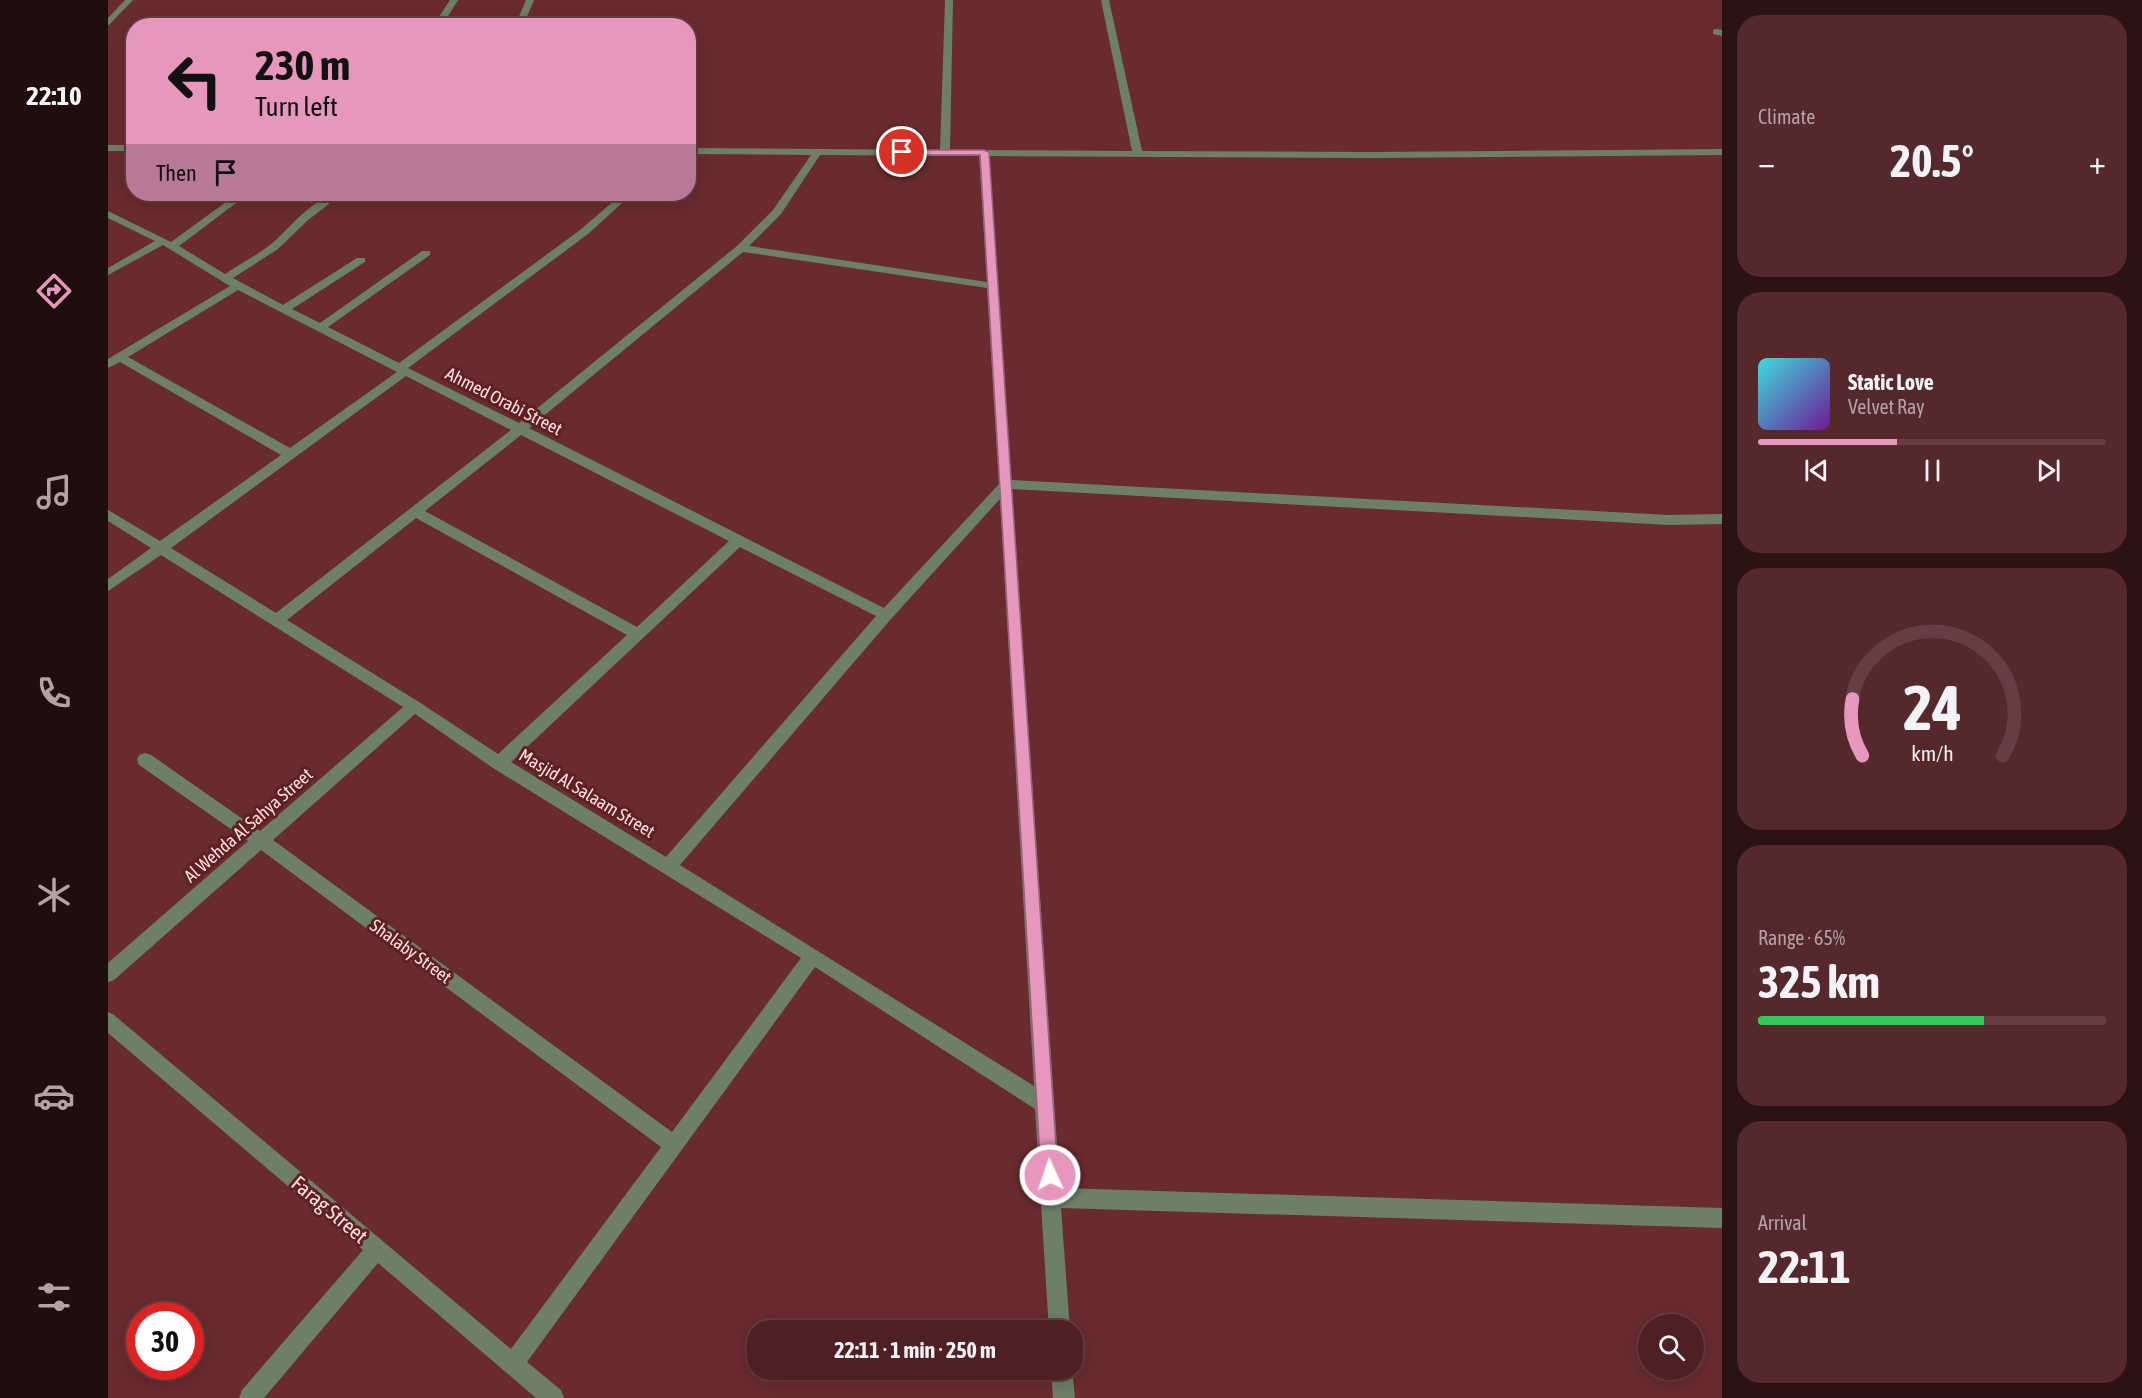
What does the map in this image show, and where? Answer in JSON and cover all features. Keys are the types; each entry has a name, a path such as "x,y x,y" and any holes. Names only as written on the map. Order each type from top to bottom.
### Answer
{"street":[{"path":"108,23 129,0"},
{"path":"442,18 454,0"},
{"path":"523,18 531,0"},
{"path":"945,152 949,0"},
{"path":"1105,0 1138,154"},
{"path":"108,148 126,148"},
{"path":"696,151 1138,154 1722,152"},
{"path":"276,621 520,429 741,248 777,212 799,183 818,151"},
{"path":"984,152 1058,1320"},
{"path":"108,272 168,244 232,201"},
{"path":"226,278 267,252 313,209 326,201"},
{"path":"108,586 403,370 584,232 619,201"},
{"name":"Ahmed Orabi Street","path":"108,214 168,244 238,286 886,615"},
{"path":"741,248 993,286"},
{"path":"320,328 426,253"},
{"path":"284,309 361,260"},
{"path":"108,364 238,286"},
{"path":"120,357 290,454"},
{"path":"1006,484 1669,520 1722,519"},
{"path":"669,866 886,615 1006,484"},
{"path":"415,511 638,634"},
{"name":"Masjid Al Salaam Street","path":"108,514 414,706 499,763 813,956 1046,1106"},
{"path":"499,763 739,540"},
{"name":"Al Wehda Al Sahya Street","path":"108,974 414,706"},
{"name":"Shalaby Street","path":"145,760 260,840 675,1145"},
{"path":"513,1364 813,956"},
{"name":"Farag Street","path":"108,1021 553,1398"},
{"path":"1051,1198 1722,1218"},
{"path":"250,1398 377,1249"},
{"path":"1063,1380 1064,1398"}],"route":[{"path":"902,152 984,152 1050,1175"}]}
